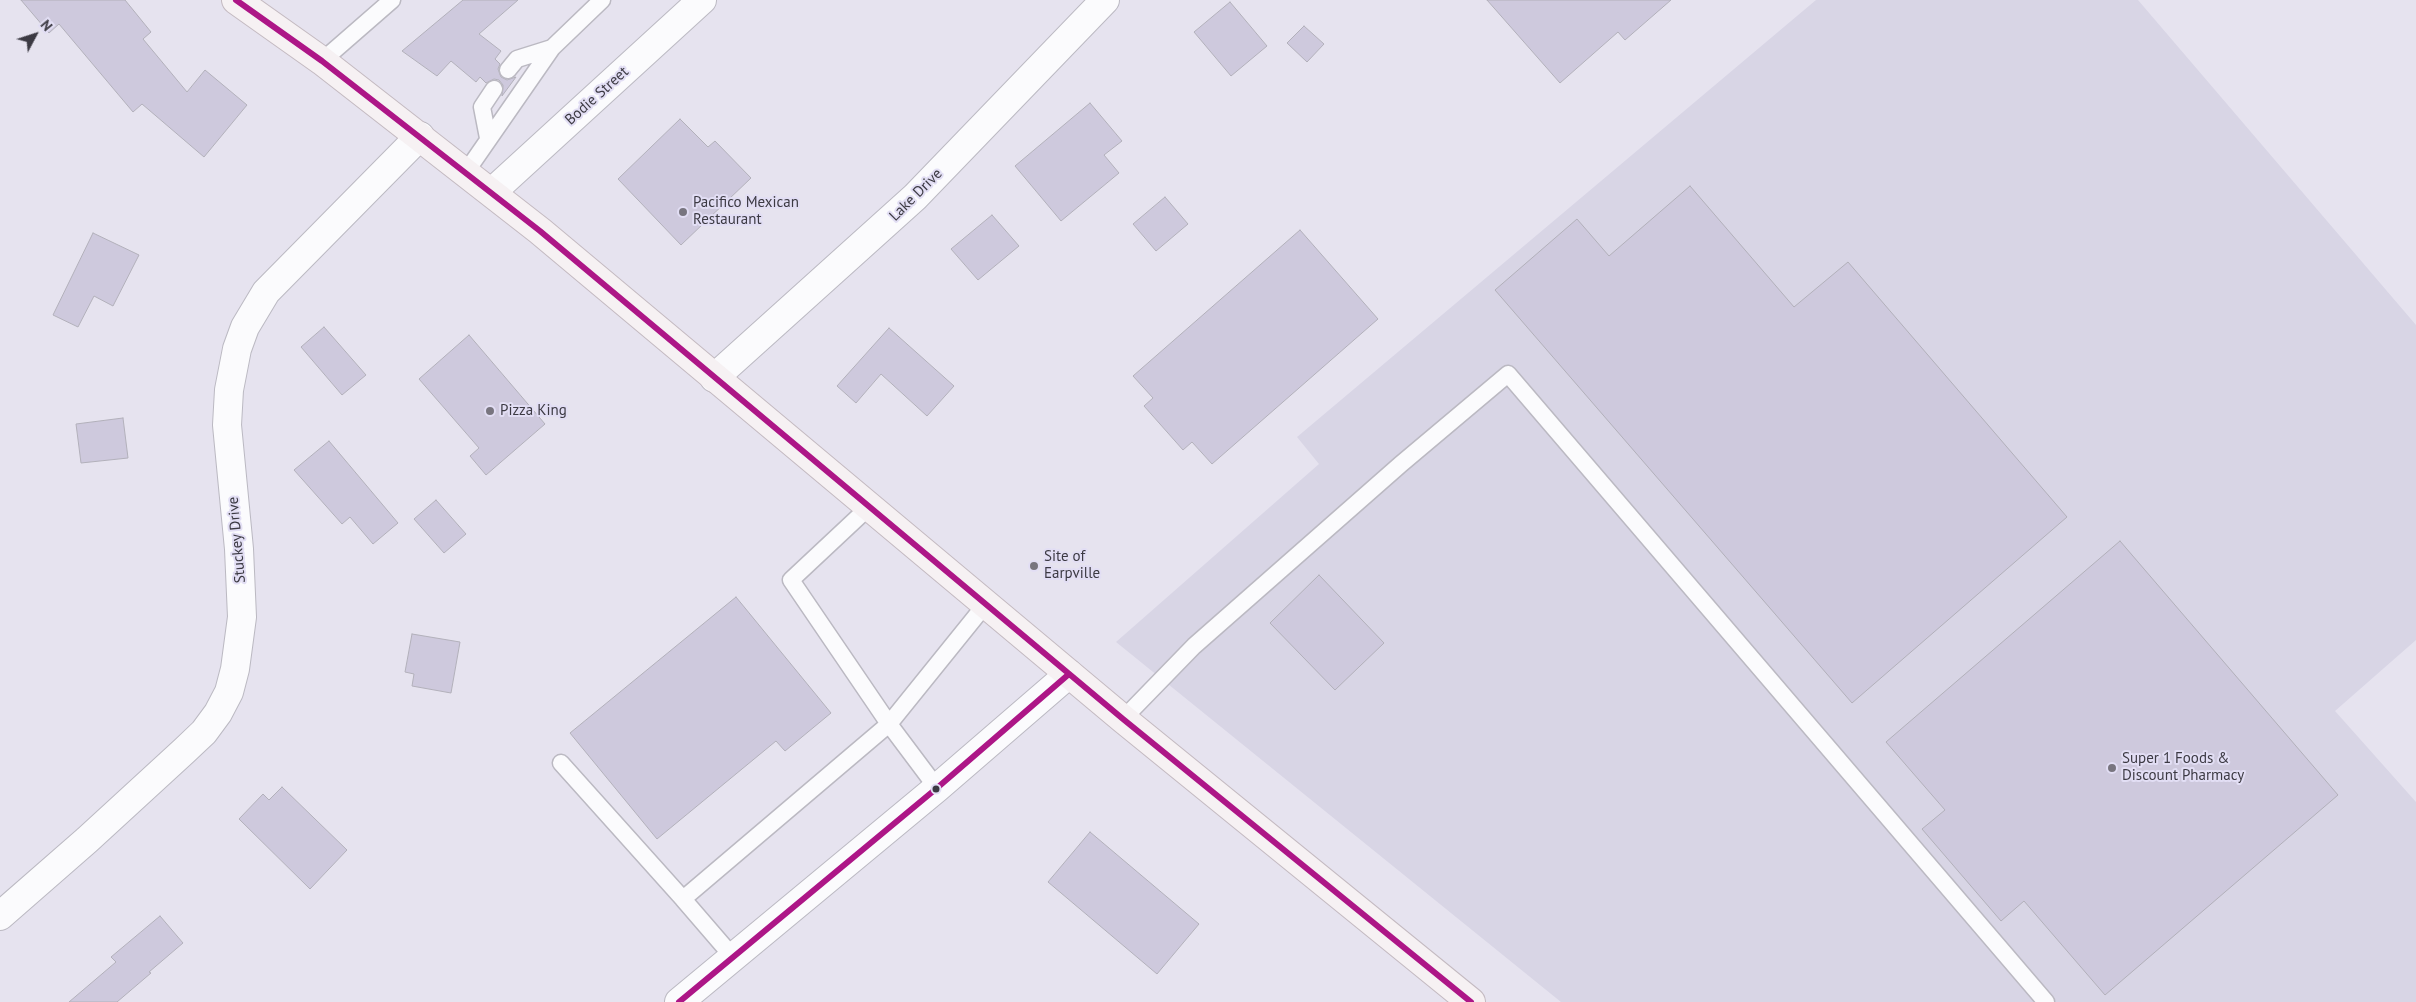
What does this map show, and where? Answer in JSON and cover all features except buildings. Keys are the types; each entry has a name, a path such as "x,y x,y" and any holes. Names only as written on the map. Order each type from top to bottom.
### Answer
{"main road":[{"path":"236,0 322,61 492,192 596,277 985,605 1470,1002"}],"street":[{"name":"Bodie Street","path":"492,192 702,0"},
{"name":"Lake Drive","path":"714,378 915,197 1105,0"},
{"name":"Stuckey Drive","path":"0,916 87,840 204,732 221,706 236,669 242,617 239,549 227,424 229,390 237,349 244,327 266,292 420,136"},
{"path":"680,1002 937,788 1069,674"}],"lane":[{"path":"322,61 392,0"},
{"path":"466,172 552,48 602,0"},
{"path":"508,70 517,58 552,48"},
{"path":"488,138 482,107 494,89"},
{"path":"1123,719 1202,640 1401,464 1508,374 2046,1002"},
{"path":"870,507 791,580 889,724 937,788"},
{"path":"683,899 889,724 985,605"},
{"path":"561,763 733,957"}],"shaded area":[{"path":"1816,0 2138,0 2416,325 2416,640 2335,711 2416,802 2416,1002 1561,1002 1116,642 1319,464 1297,437"}],"transit line":[{"path":"236,0 322,61 540,231 1123,719 1471,1002"},
{"path":"679,1002 937,788 1069,674"}],"place":[{"name":"Pacifico Mexican Restaurant","path":"683,212"},
{"name":"Pizza King","path":"490,411"},
{"name":"Site of Earpville","path":"1034,566"},
{"name":"Super 1 Foods & Discount Pharmacy","path":"2112,768"}]}
